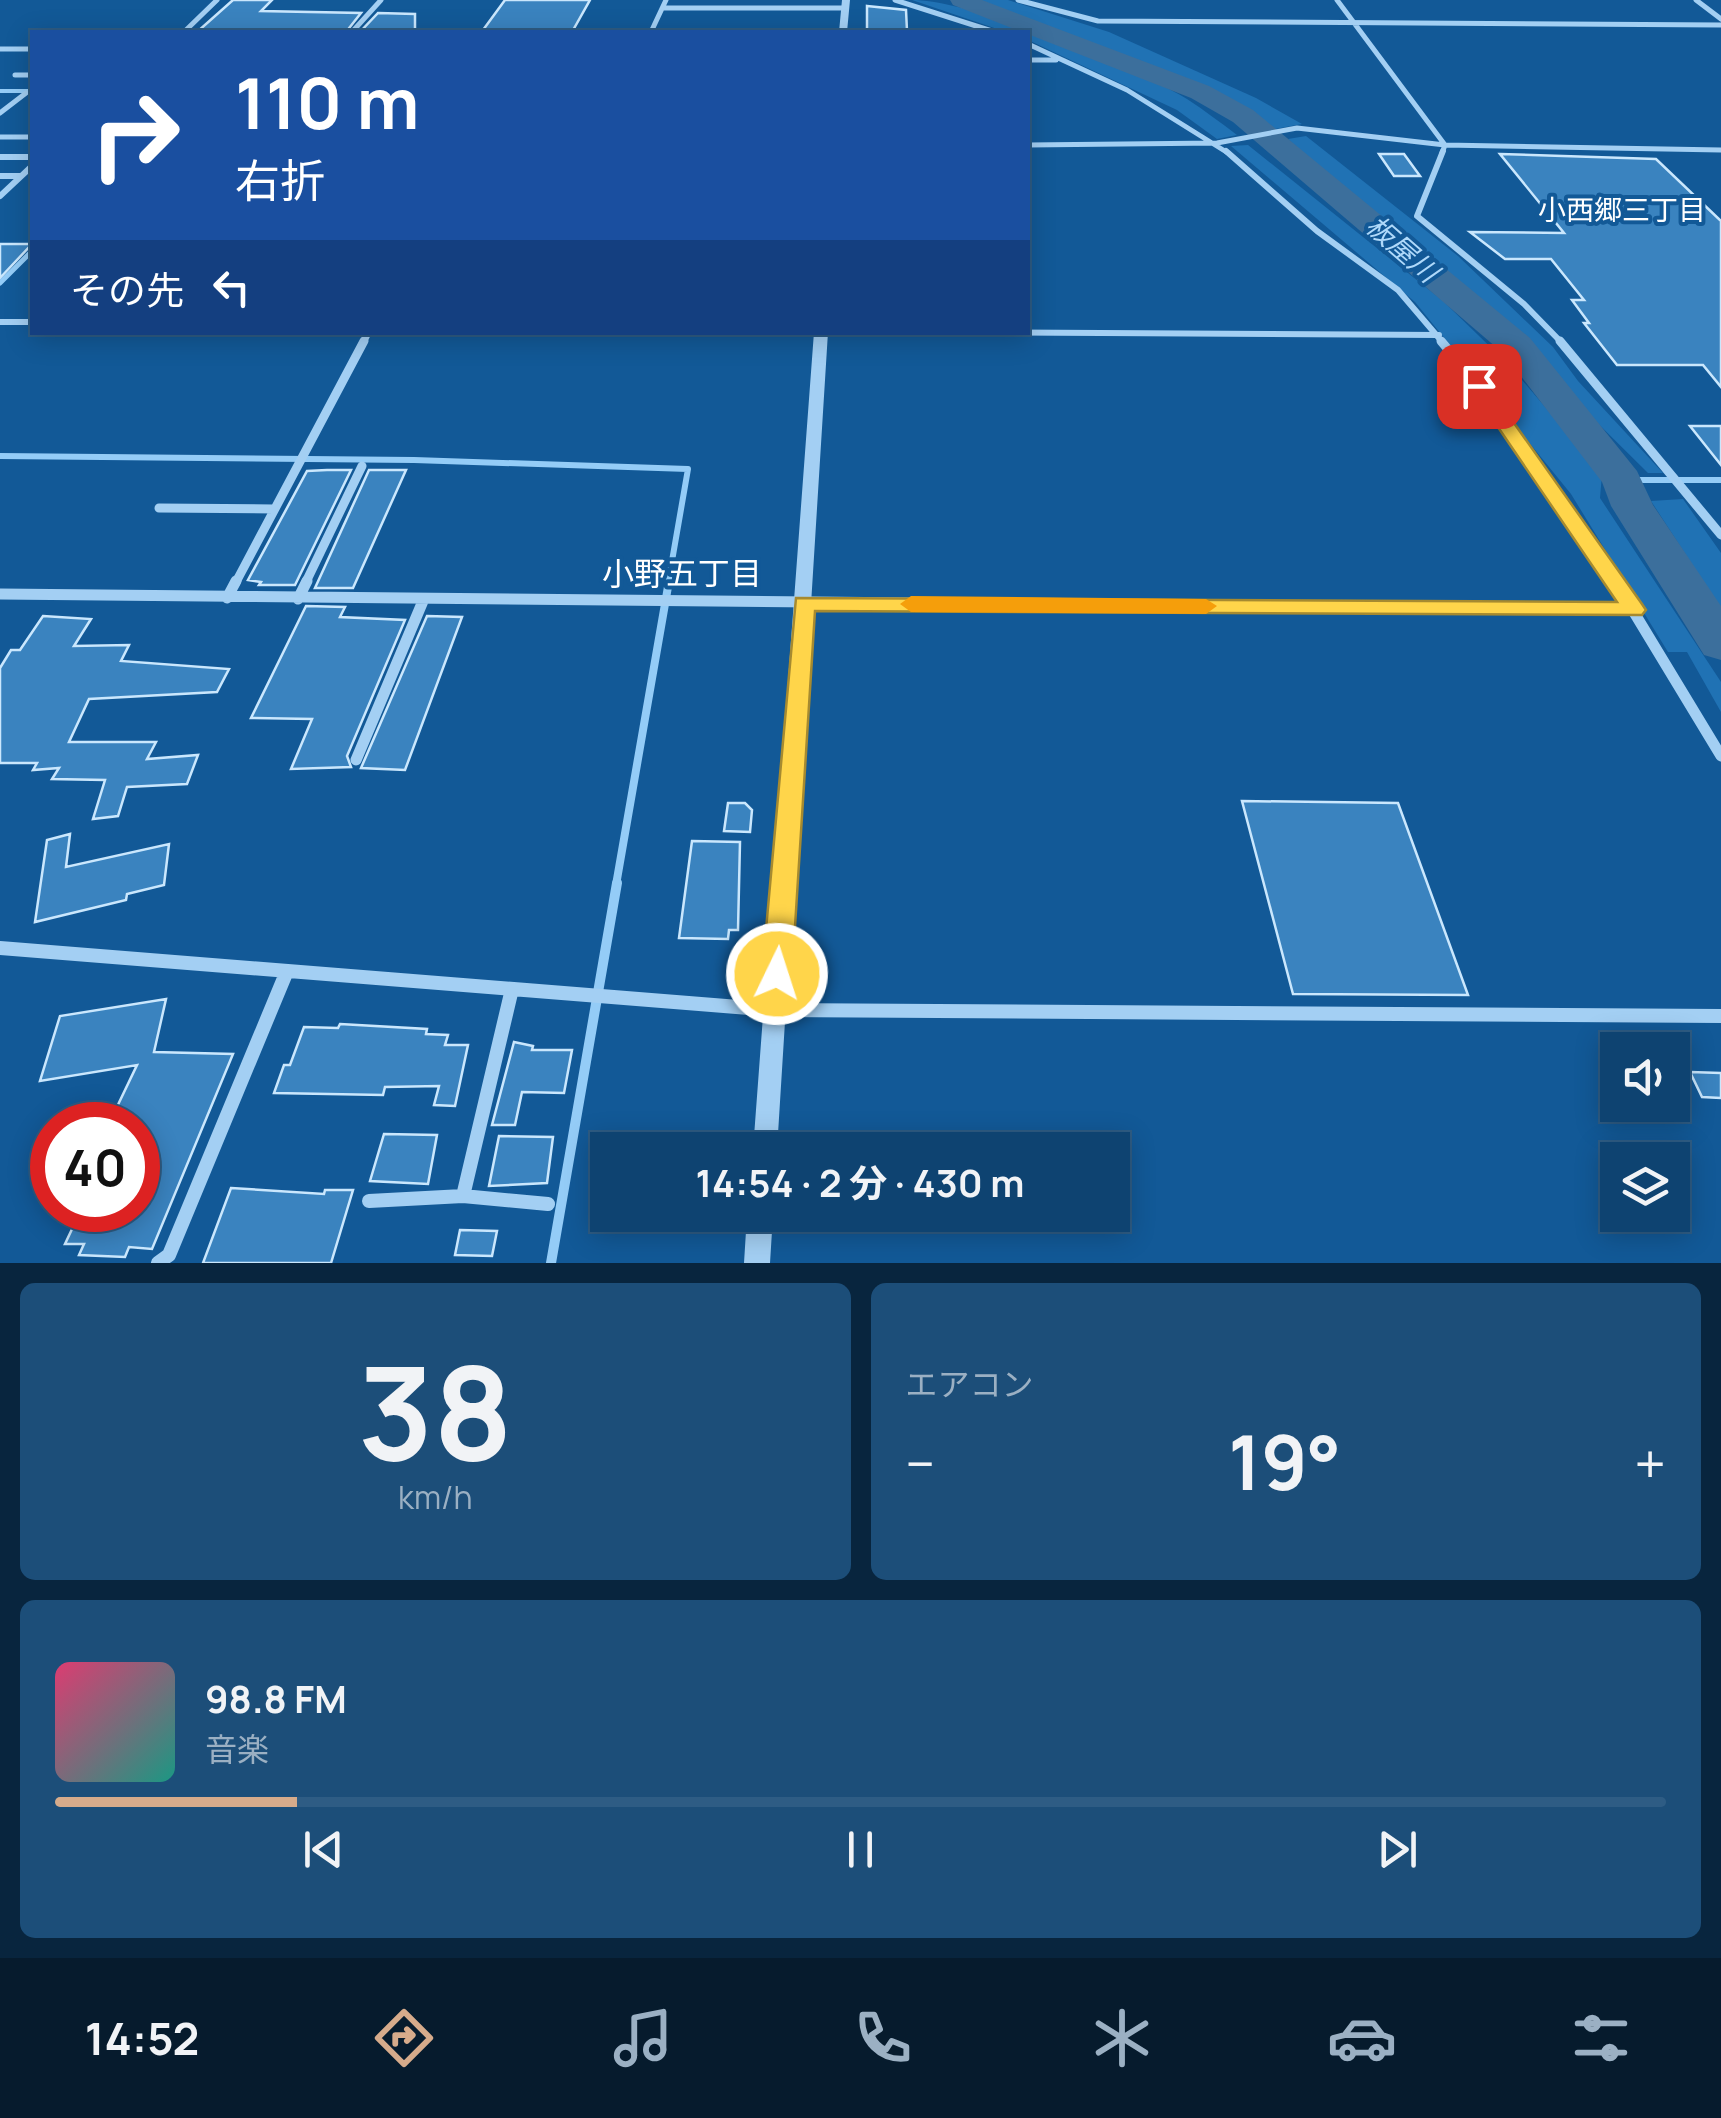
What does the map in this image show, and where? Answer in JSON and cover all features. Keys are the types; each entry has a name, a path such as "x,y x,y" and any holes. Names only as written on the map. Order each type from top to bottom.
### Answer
{"street":[{"path":"186,30 217,0"},
{"path":"354,30 381,0"},
{"path":"653,30 666,0"},
{"path":"895,0 989,30"},
{"path":"1018,0 1098,21 1721,22"},
{"path":"1337,0 1445,145"},
{"path":"1696,0 1721,22"},
{"path":"663,8 846,4 844,30"},
{"path":"1030,45 1127,90 1220,142 1317,231 1398,290 1439,335 1634,610 1721,756"},
{"path":"0,53 30,49"},
{"path":"1030,60 1064,60"},
{"path":"15,74 30,74"},
{"path":"0,114 26,93"},
{"path":"1030,145 1220,142 1297,128 1445,145 1721,150"},
{"path":"0,137 30,137"},
{"path":"1445,145 1417,216 1524,304 1584,366 1721,535"},
{"path":"0,157 30,157"},
{"path":"0,196 30,168"},
{"path":"0,176 21,176"},
{"path":"0,322 30,322"},
{"path":"1030,333 1439,335"},
{"path":"228,598 367,335"},
{"path":"766,1132 822,335"},
{"path":"298,599 362,466"},
{"path":"159,508 274,509"},
{"path":"0,594 1634,610"},
{"path":"356,760 423,600"},
{"path":"0,948 775,1010 1721,1016"},
{"path":"158,1263 169,1255 287,971"},
{"path":"463,1196 512,989"},
{"path":"369,1201 463,1196 548,1204"},
{"path":"757,1263 759,1232"}],"shaded area":[{"path":"912,0 973,11 1052,37 1092,53 1187,99 1237,135 1217,139 1177,110 1030,41 1030,30 1000,30"},
{"path":"970,0 1008,0 1109,32 1256,98 1302,124 1275,129 1165,72"},
{"path":"1306,136 1458,256 1553,347 1578,381 1663,473 1648,473 1447,274 1363,209 1288,139"},
{"path":"1248,145 1443,301 1511,367 1602,474 1600,498 1721,682 1721,712 1687,652 1668,652 1571,494 1415,302 1231,146"},
{"path":"1683,499 1721,553 1721,609 1651,501"}],"building":[{"path":"233,0 272,0 261,11 361,13 348,30 199,30"},
{"path":"505,0 590,0 573,30 483,30"},
{"path":"867,6 906,10 907,30 867,30"},
{"path":"378,13 415,14 415,30 362,30"},
{"path":"1379,154 1404,154 1420,176 1394,176"},
{"path":"1500,154 1656,159 1721,221 1721,387 1703,365 1617,365 1584,323 1589,323 1572,300 1584,300 1551,259 1505,259 1470,232 1564,233"},
{"path":"0,244 30,244 30,246 0,278"},
{"path":"1690,426 1721,426 1721,465"},
{"path":"351,470 295,585 259,585 261,582 248,580 307,471"},
{"path":"369,470 406,470 353,588 315,588"},
{"path":"306,606 345,607 340,617 405,620 347,756 351,767 291,769 312,719 251,718"},
{"path":"43,616 91,619 74,646 129,645 121,661 229,669 217,692 89,699 69,742 156,742 147,759 198,755 187,784 127,787 118,816 93,819 105,780 52,779 59,768 33,770 37,763 0,763 0,668 11,650 20,650"},
{"path":"427,616 462,617 405,770 361,768"},
{"path":"1242,801 1398,803 1468,995 1293,994"},
{"path":"728,803 745,803 752,810 750,832 724,831"},
{"path":"70,834 66,867 169,844 164,885 127,894 126,900 35,922 47,840"},
{"path":"692,841 740,842 738,930 729,930 728,939 679,938"},
{"path":"166,999 154,1052 233,1054 160,1230 160,1102 119,1102 137,1065 40,1081 60,1016"},
{"path":"340,1024 427,1029 426,1034 448,1035 445,1045 468,1045 455,1106 434,1105 439,1086 385,1087 383,1095 274,1093 304,1027 338,1028"},
{"path":"514,1042 533,1046 532,1050 572,1050 564,1093 522,1092 515,1125 492,1125"},
{"path":"1690,1072 1721,1073 1721,1098 1702,1097"},
{"path":"384,1134 437,1135 428,1184 370,1181"},
{"path":"499,1136 553,1137 547,1183 489,1186"},
{"path":"231,1188 324,1194 325,1190 353,1190 331,1263 203,1263"},
{"path":"460,1230 497,1231 492,1256 455,1255"},
{"path":"71,1232 159,1232 152,1249 129,1247 125,1257 79,1255 84,1244 65,1244"}],"waterway":[{"name":"板屋川","path":"961,0 1200,92 1243,116 1284,147 1517,346 1622,480 1632,506 1721,643"},
{"path":"0,91 30,91"},
{"path":"0,283 30,253"},
{"path":"0,456 414,460 688,469 668,584"},
{"path":"1622,480 1721,480"},
{"path":"616,885 669,581"},
{"path":"551,1263 617,883"}],"slow traffic":[{"path":"911,604 1206,606"}],"district":[{"name":"小西郷三丁目","path":"1622,209"},
{"name":"小野五丁目","path":"682,573"}],"route":[{"path":"777,974 804,604 1634,610 1479,386"}]}
